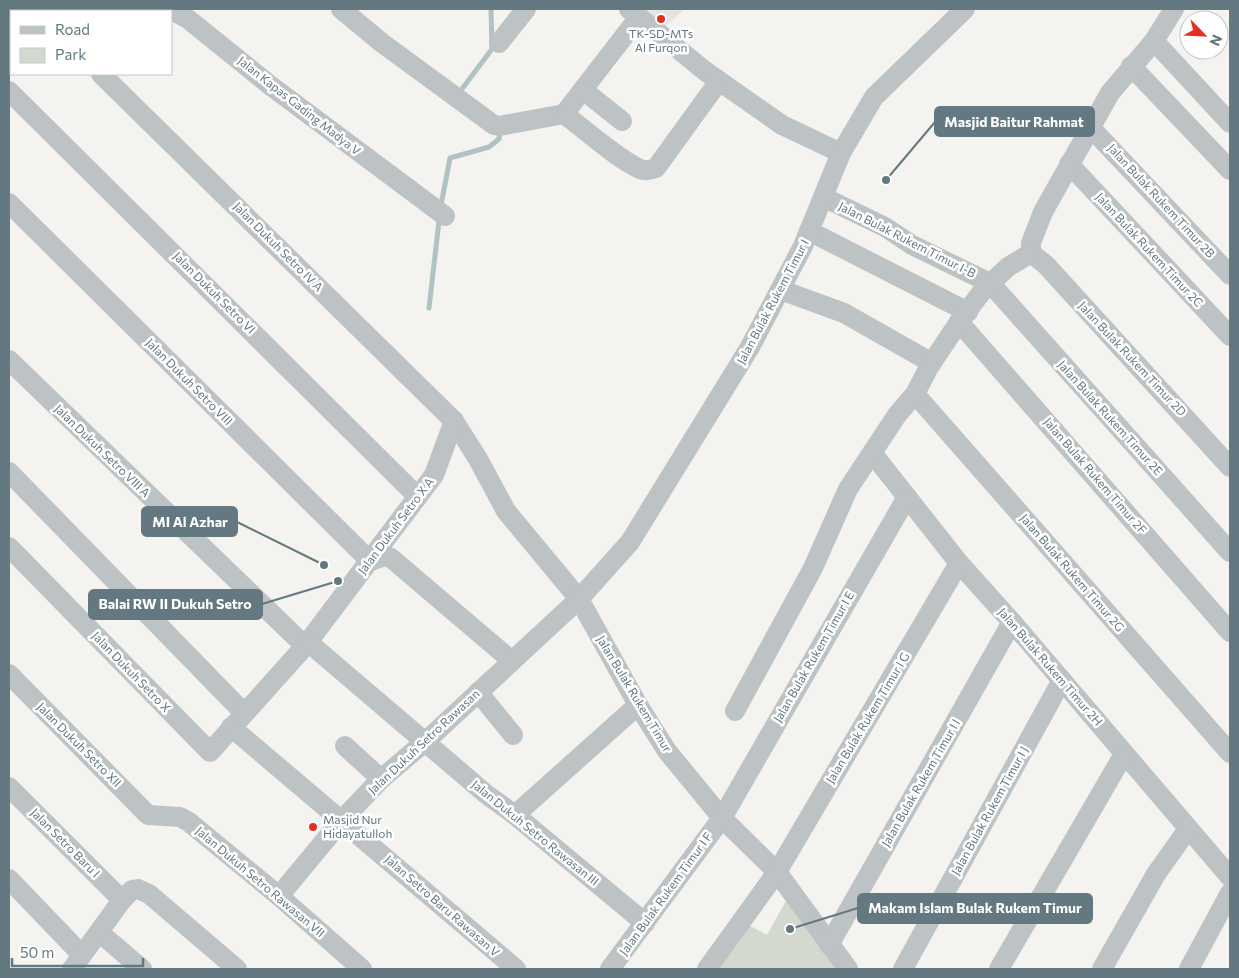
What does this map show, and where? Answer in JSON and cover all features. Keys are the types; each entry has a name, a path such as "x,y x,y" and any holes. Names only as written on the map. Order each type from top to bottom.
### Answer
{"street":[{"path":"341,9 382,43 494,125 502,126 564,114 583,90 634,13 719,81 782,125 841,153"},
{"path":"499,43 526,9"},
{"name":"Jalan Bulak Rukem Timur I","path":"579,599 630,542 750,348 781,290 809,231 841,153 874,97 965,9"},
{"path":"735,711 812,568 848,489 873,454 897,415 915,394 932,363 990,283 1008,267 1031,253 1031,243 1034,234 1069,164 1110,93 1154,41 1174,9"},
{"name":"Jalan Kapas Gading Madya V","path":"172,11 188,19 271,86 445,216"},
{"path":"1154,41 1230,123"},
{"path":"1131,66 1230,170"},
{"name":"Jalan Dukuh Setro IV A","path":"102,75 454,421 478,459 506,511 579,599"},
{"path":"564,114 640,169 652,170 656,168 719,81"},
{"name":"Jalan Dukuh Setro VI","path":"9,90 417,496"},
{"path":"583,90 622,121"},
{"name":"Jalan Bulak Rukem Timur 2B","path":"1091,128 1230,275"},
{"name":"Jalan Bulak Rukem Timur 2C","path":"1069,164 1230,336"},
{"name":"Jalan Bulak Rukem Timur I-B","path":"823,197 885,227 912,245 990,283"},
{"name":"Jalan Dukuh Setro VIII","path":"9,203 370,561"},
{"path":"809,231 964,317"},
{"name":"Jalan Bulak Rukem Timur 2D","path":"1031,253 1046,265 1230,467"},
{"name":"Jalan Bulak Rukem Timur 2E","path":"990,283 1230,552"},
{"path":"781,290 844,313 932,363"},
{"name":"Jalan Bulak Rukem Timur 2F","path":"964,317 1230,632"},
{"name":"Jalan Dukuh Setro VIII A","path":"9,360 306,644 426,741"},
{"name":"Jalan Bulak Rukem Timur 2G","path":"915,394 1230,753"},
{"name":"Jalan Dukuh Setro X A","path":"212,751 239,728 370,561 434,475 454,421"},
{"name":"Jalan Bulak Rukem Timur 2H","path":"873,454 959,563 1012,622 1230,877"},
{"path":"9,472 239,728"},
{"name":"Jalan Bulak Rukem Timur I E","path":"722,818 907,497"},
{"name":"Jalan Dukuh Setro X","path":"9,547 206,750 212,751"},
{"path":"370,561 385,556 391,558 512,661"},
{"name":"Jalan Bulak Rukem Timur I G","path":"707,969 777,872 959,563"},
{"name":"Jalan Dukuh Setro Rawasan","path":"279,896 342,820 381,779 426,741 579,599"},
{"name":"Jalan Bulak Rukem Timur","path":"579,599 638,705 667,751 722,818 777,872 848,969"},
{"name":"Jalan Bulak Rukem Timur I I","path":"829,945 1012,622"},
{"name":"Jalan Dukuh Setro XII","path":"9,674 148,815"},
{"name":"Jalan Bulak Rukem Timur I J","path":"903,969 1062,680"},
{"path":"478,692 513,735"},
{"path":"515,815 638,705"},
{"name":"Jalan Setro Baru Rawasan V","path":"239,728 342,820 516,969"},
{"name":"Jalan Dukuh Setro Rawasan III","path":"426,741 486,794 515,815 645,923"},
{"path":"345,746 381,779"},
{"path":"999,969 1124,754"},
{"name":"Jalan Setro Baru I","path":"9,787 122,900"},
{"name":"Jalan Dukuh Setro Rawasan VII","path":"148,815 180,818 189,822 279,896 362,969"},
{"name":"Jalan Bulak Rukem Timur I F","path":"610,969 722,818"},
{"path":"1102,969 1156,874 1188,829"},
{"path":"9,879 77,962 100,933 122,900 132,890 138,890 149,894 237,969"},
{"path":"1189,969 1230,893"},
{"path":"100,933 142,969"}],"shaded area":[{"name":"TK-SD-MTs Al Furqon","path":"636,9 685,9 661,30"}],"green space":[{"path":"787,899 840,969 712,969 745,923 767,935"}],"waterway":[{"path":"459,93 492,49 491,9"},
{"path":"441,205 450,158 489,147 499,139 500,131"},
{"path":"429,308 439,221"}],"place":[{"name":"TK-SD-MTs Al Furqon","path":"661,19"},
{"name":"Masjid Baitur Rahmat","path":"886,180"},
{"name":"MI Al Azhar","path":"324,565"},
{"name":"Balai RW II Dukuh Setro","path":"338,581"},
{"name":"Masjid Nur Hidayatulloh","path":"313,827"},
{"name":"Makam Islam Bulak Rukem Timur","path":"790,929"}]}
